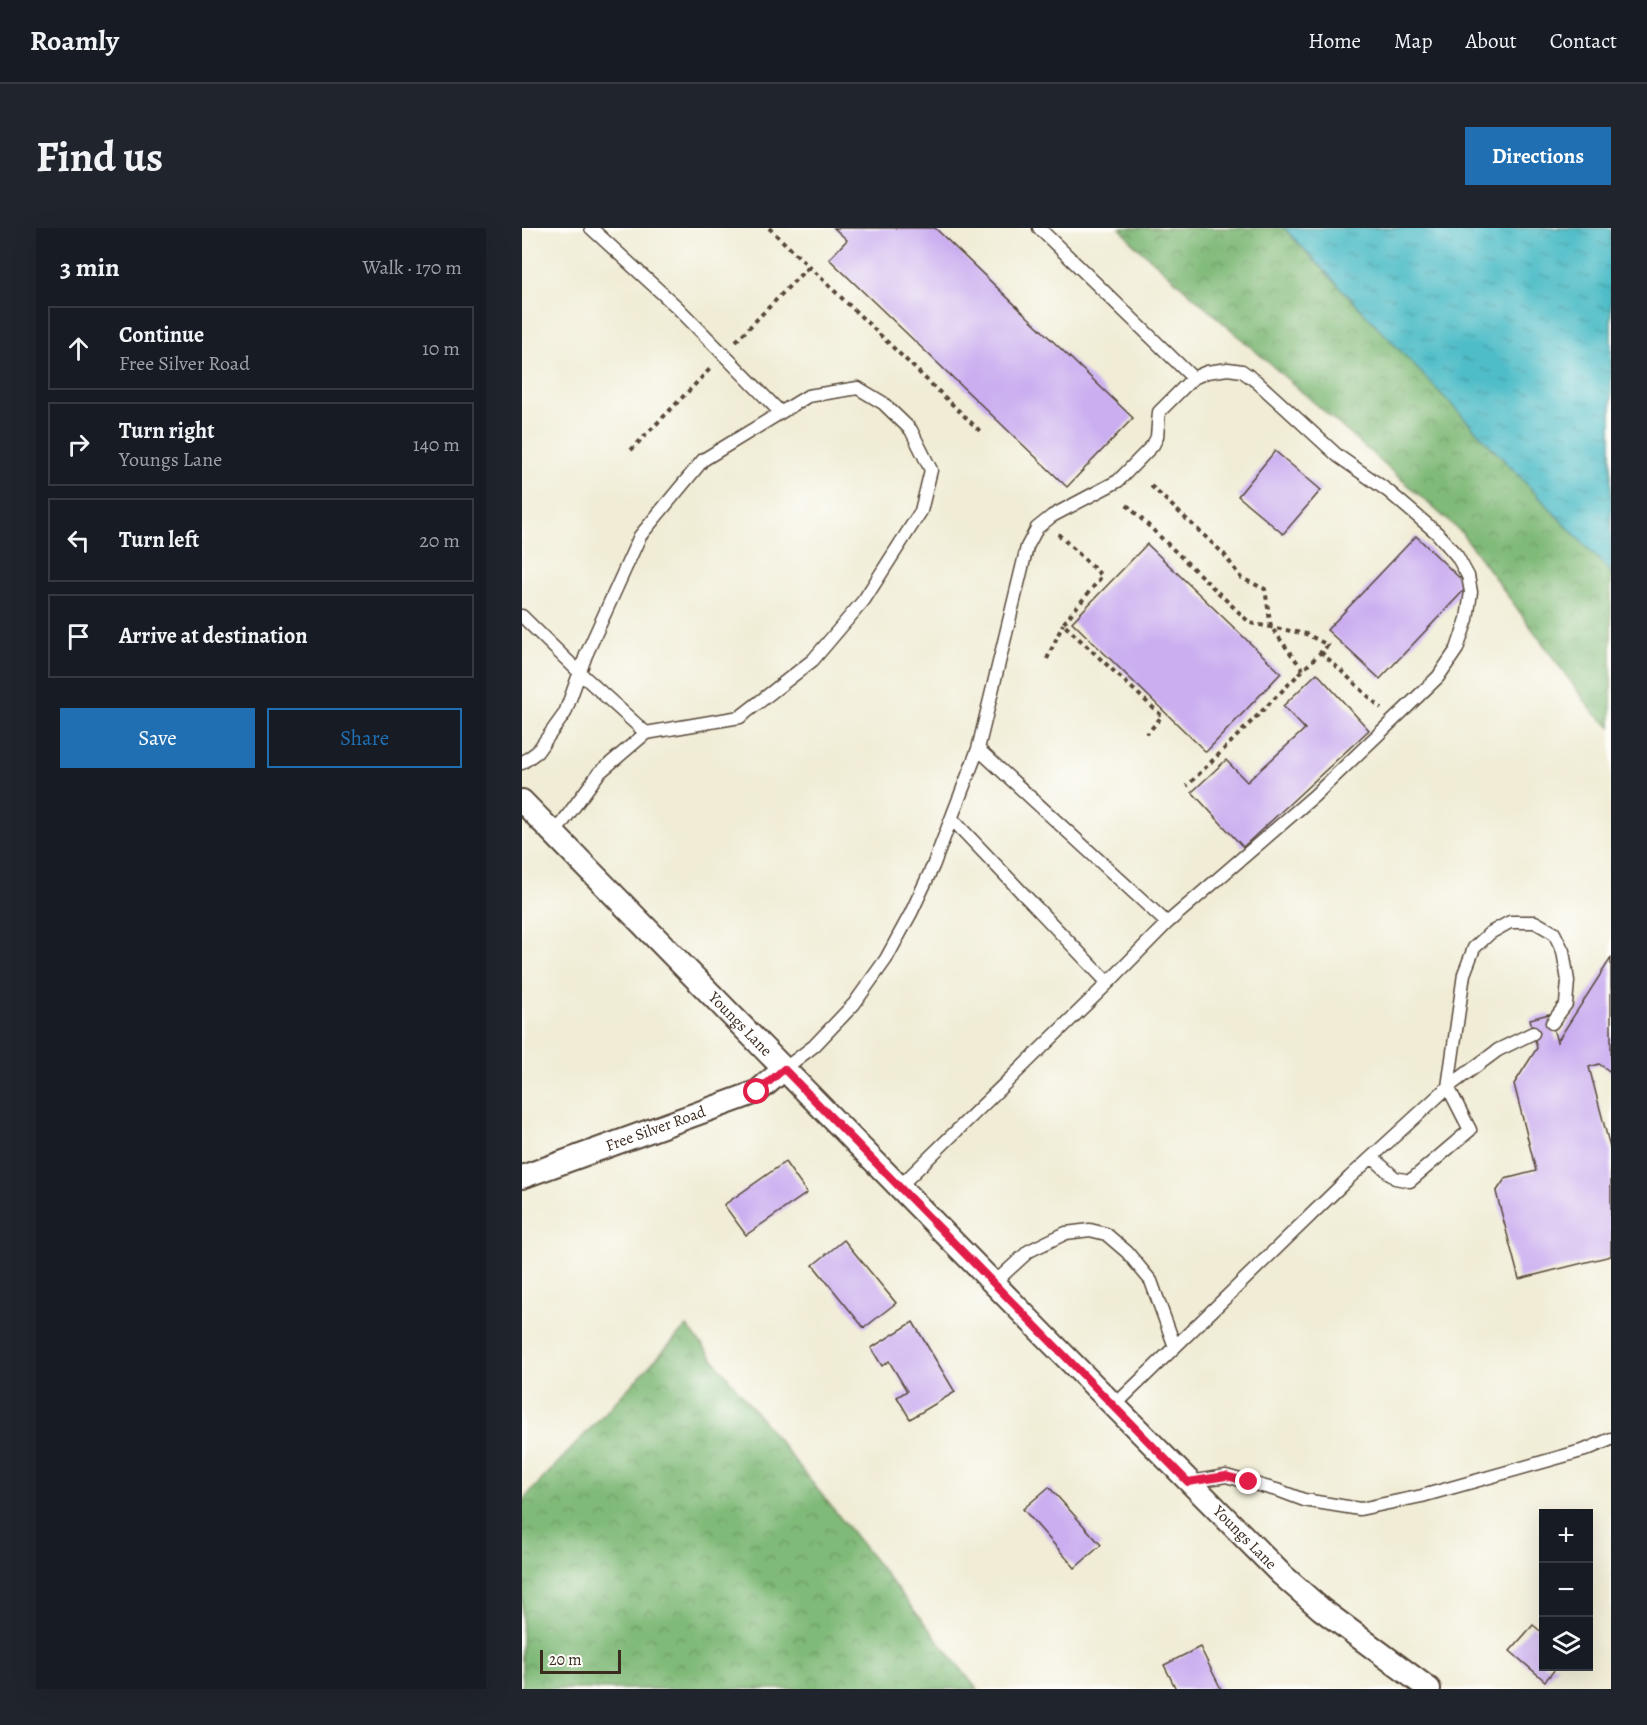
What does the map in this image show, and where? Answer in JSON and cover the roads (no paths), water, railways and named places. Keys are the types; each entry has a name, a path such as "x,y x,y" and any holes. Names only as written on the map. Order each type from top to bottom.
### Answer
{"street":[{"name":"Youngs Lane","path":"522,801 993,1284 1281,1574 1321,1609 1429,1689"},
{"name":"Free Silver Road","path":"522,1177 757,1092 784,1069"}],"lane":[{"path":"591,228 677,307 780,412"},
{"path":"1039,228 1193,378"},
{"path":"784,1069 814,1046 854,1004 886,959 933,866 978,749 1027,546 1037,528 1052,516 1118,482 1153,445 1157,437 1159,412 1193,378 1207,372 1228,369 1242,371 1338,456 1388,491 1437,533 1457,556 1468,576 1471,592 1467,620 1457,649 1438,677 1314,796 1167,923 899,1187"},
{"path":"522,763 537,752 565,713 586,655 640,536 703,460 808,396 858,388 883,403 911,430 931,470 921,511 864,600 813,660 740,717 646,733 599,773 554,834"},
{"path":"522,616 646,733"},
{"path":"978,749 1167,923"},
{"path":"952,819 1108,983"},
{"path":"1372,1157 1395,1178 1410,1180 1470,1130 1448,1087 1464,974 1474,948 1490,933 1510,922 1535,922 1554,933 1563,951 1568,981 1566,1004 1552,1023"},
{"path":"1114,1406 1372,1157 1448,1087 1498,1050 1533,1034"},
{"path":"993,1284 1029,1251 1066,1233 1090,1230 1106,1234 1127,1252 1151,1281 1175,1347"},
{"path":"1188,1482 1226,1476 1304,1500 1360,1509 1444,1490 1585,1450 1611,1439"}],"water":[{"path":"1284,228 1611,228 1611,573"}]}
